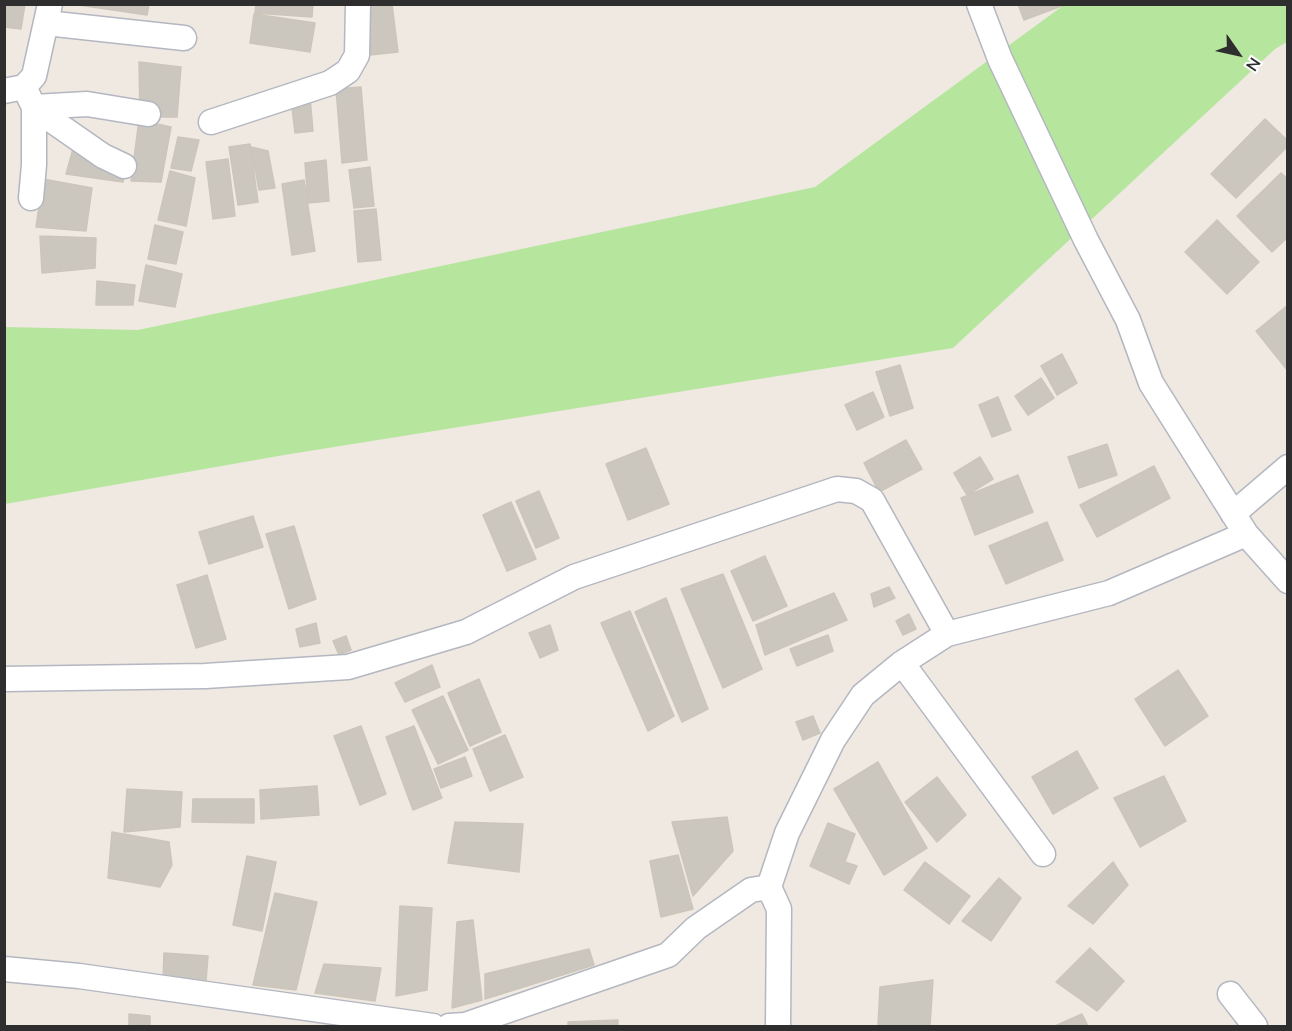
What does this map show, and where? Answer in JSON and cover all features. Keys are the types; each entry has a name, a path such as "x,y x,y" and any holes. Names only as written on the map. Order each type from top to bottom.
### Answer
{"street":[{"path":"211,122 330,83 348,71 357,55 357,4"},
{"path":"979,4 1015,91 1086,240 1128,320 1151,382 1239,524 1287,581"},
{"path":"31,198 34,165 21,95 34,76 48,14 184,38"},
{"path":"21,95 148,114"},
{"path":"21,95 103,156 124,166"},
{"path":"778,1026 779,909 769,887 787,833 833,740 863,695 902,663 947,634 1109,592 1239,524 1287,467"},
{"path":"4,679 205,676 348,667 466,632 574,578 837,489 856,492 872,500 947,634"},
{"path":"902,663 1043,854"},
{"path":"449,1026 465,1025 668,955 696,928 751,890 769,887"},
{"path":"4,969 79,976 434,1026"},
{"path":"1230,994 1254,1026"}],"green space":[{"path":"1064,5 1287,5 1287,42 1275,49 953,348 284,455 5,504 5,327 138,330 815,187"}],"building":[{"path":"4,4 25,4 21,29 4,27"},
{"path":"72,4 149,4 147,15"},
{"path":"256,4 313,4 312,17 255,13"},
{"path":"364,4 392,4 398,52 370,55"},
{"path":"1018,4 1067,4 1024,20"},
{"path":"254,14 315,23 310,52 250,43"},
{"path":"139,62 181,67 177,117 140,117"},
{"path":"361,87 367,160 342,163 336,89"},
{"path":"310,98 313,131 295,133 291,100"},
{"path":"1265,119 1288,141 1288,146 1236,198 1211,174"},
{"path":"139,120 171,127 161,182 131,181"},
{"path":"178,137 199,140 191,171 171,168"},
{"path":"250,144 258,202 238,205 229,147"},
{"path":"251,147 268,151 275,188 259,190"},
{"path":"73,149 127,158 123,182 66,174"},
{"path":"228,159 235,216 213,219 206,162"},
{"path":"326,160 329,201 308,203 305,163"},
{"path":"370,167 374,206 354,208 349,170"},
{"path":"170,171 195,178 186,226 158,220"},
{"path":"1281,173 1288,179 1288,237 1272,252 1237,216"},
{"path":"43,179 92,188 86,231 36,227"},
{"path":"304,180 315,251 292,255 282,184"},
{"path":"376,209 381,260 358,262 354,211"},
{"path":"1217,220 1259,262 1227,294 1185,252"},
{"path":"155,225 183,232 176,264 148,259"},
{"path":"40,236 96,238 95,268 42,273"},
{"path":"146,265 182,274 175,307 139,301"},
{"path":"97,281 135,285 133,305 96,305"},
{"path":"1288,305 1288,371 1256,331"},
{"path":"1062,354 1077,383 1057,395 1041,366"},
{"path":"900,365 913,408 890,416 876,372"},
{"path":"1041,378 1054,398 1028,415 1015,396"},
{"path":"873,392 884,417 857,430 845,405"},
{"path":"998,397 1011,430 992,437 979,405"},
{"path":"906,440 922,469 879,492 864,463"},
{"path":"1107,444 1117,475 1079,488 1068,457"},
{"path":"646,448 669,504 628,520 606,464"},
{"path":"980,457 993,479 967,495 954,473"},
{"path":"1154,466 1170,498 1097,537 1080,505"},
{"path":"1018,475 1033,512 975,535 961,498"},
{"path":"539,491 559,538 536,548 516,501"},
{"path":"511,502 536,559 507,571 483,515"},
{"path":"253,516 263,547 209,564 199,532"},
{"path":"1047,522 1063,560 1006,584 989,546"},
{"path":"294,526 316,599 289,609 266,534"},
{"path":"765,556 787,606 753,621 731,571"},
{"path":"723,574 762,669 723,688 681,589"},
{"path":"207,575 226,639 196,648 177,585"},
{"path":"889,587 895,598 874,607 871,594"},
{"path":"834,593 847,620 765,655 756,625"},
{"path":"666,598 708,709 682,722 635,612"},
{"path":"630,611 674,716 648,731 601,623"},
{"path":"909,614 916,629 903,635 896,621"},
{"path":"316,623 320,643 300,647 296,629"},
{"path":"550,625 558,650 540,658 529,633"},
{"path":"828,635 833,651 797,666 790,649"},
{"path":"346,636 351,650 339,655 333,641"},
{"path":"432,665 440,687 405,702 395,683"},
{"path":"1178,670 1208,716 1165,746 1135,699"},
{"path":"479,679 501,732 470,746 448,693"},
{"path":"443,696 468,750 438,764 412,710"},
{"path":"813,716 820,733 803,740 796,722"},
{"path":"361,726 386,794 360,805 334,736"},
{"path":"414,726 442,798 413,810 386,737"},
{"path":"505,735 523,777 490,791 473,749"},
{"path":"1077,751 1098,788 1053,814 1032,777"},
{"path":"465,757 472,776 441,788 434,769"},
{"path":"878,762 927,848 884,875 834,789"},
{"path":"1164,776 1186,821 1140,847 1114,798"},
{"path":"937,777 966,815 937,842 905,802"},
{"path":"317,786 319,815 261,819 260,790"},
{"path":"127,789 182,792 180,827 124,832"},
{"path":"193,799 254,799 254,823 192,822"},
{"path":"727,817 733,851 693,896 672,822"},
{"path":"455,822 523,824 519,872 448,863"},
{"path":"828,823 855,834 845,862 857,866 849,884 810,866"},
{"path":"112,832 169,842 172,865 160,887 108,878"},
{"path":"678,855 693,909 661,917 650,861"},
{"path":"247,856 276,862 262,931 233,925"},
{"path":"925,862 970,896 949,924 904,890"},
{"path":"1113,862 1128,885 1093,924 1068,906"},
{"path":"999,878 1021,898 991,941 962,921"},
{"path":"275,893 317,902 296,990 253,985"},
{"path":"400,906 432,908 427,990 396,996"},
{"path":"473,920 482,1000 452,1008 457,922"},
{"path":"1090,948 1124,981 1097,1011 1056,982"},
{"path":"589,949 594,965 485,999 485,974"},
{"path":"164,953 208,956 206,981 163,979"},
{"path":"324,964 381,968 375,1001 315,993"},
{"path":"933,980 930,1026 878,1026 880,987"},
{"path":"129,1014 150,1016 150,1026 129,1026"},
{"path":"1082,1014 1088,1026 1055,1026"},
{"path":"618,1020 618,1026 568,1026 568,1022"}]}
